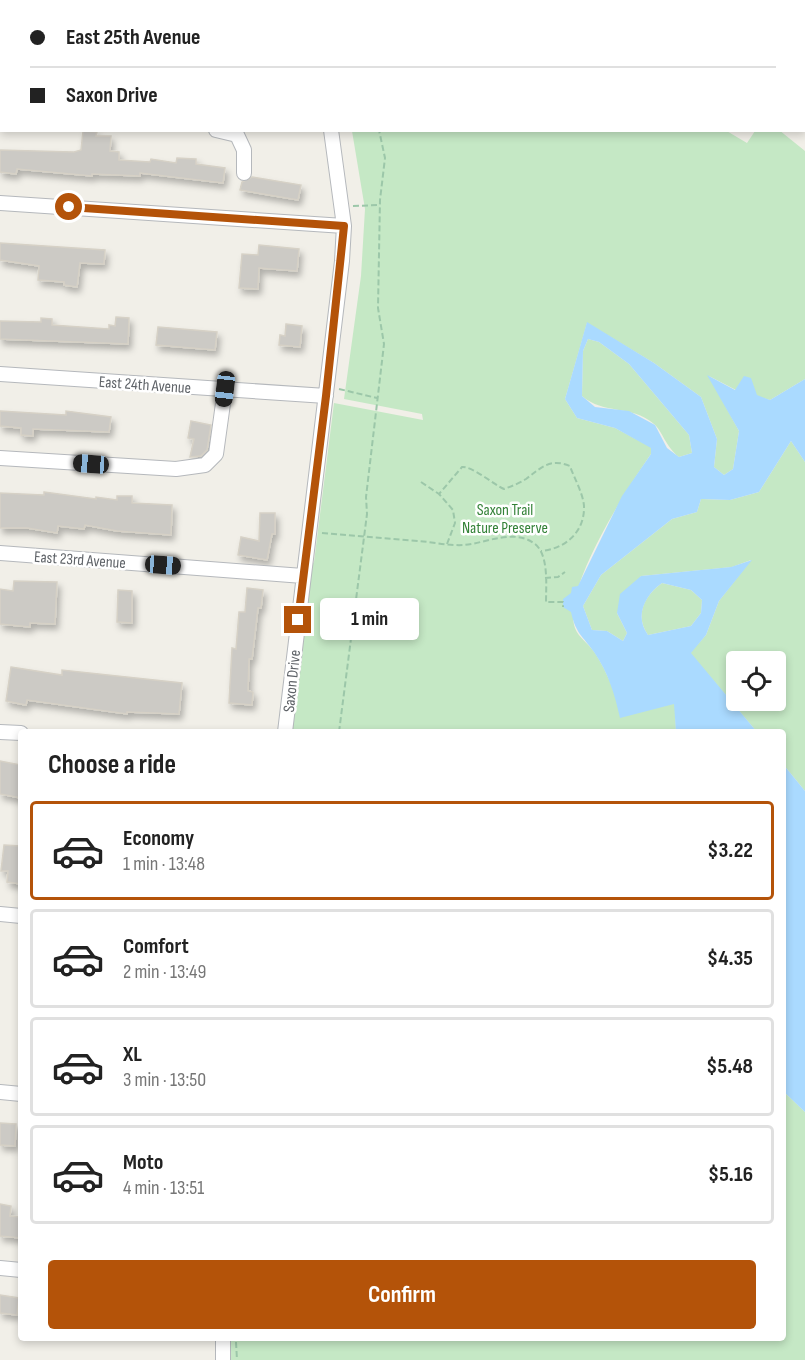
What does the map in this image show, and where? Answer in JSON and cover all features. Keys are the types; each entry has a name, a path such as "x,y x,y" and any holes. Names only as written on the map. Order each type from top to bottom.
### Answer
{"street":[{"path":"224,132 237,135 244,150 244,173"},
{"name":"Saxon Drive","path":"285,729 303,576 331,392 344,226 331,132"},
{"path":"0,202 344,226"},
{"name":"East 24th Avenue","path":"0,374 225,389 331,392"},
{"path":"0,458 176,469 205,465 216,454 225,389"},
{"name":"East 23rd Avenue","path":"0,553 303,576"},
{"path":"0,732 18,733"},
{"path":"0,915 18,916"},
{"path":"0,1092 18,1094"},
{"path":"0,1268 18,1270"},
{"path":"222,1341 224,1360"}],"path":[{"path":"339,729 364,534 384,344 378,308 380,205 385,158 379,132"},
{"path":"350,207 380,205"},
{"path":"331,392 377,398"},
{"path":"439,494 466,466 504,489 524,480 544,464 560,462 570,466 584,505 580,527 572,539 554,550 541,551"},
{"path":"421,482 439,494 453,510 455,523 447,544"},
{"path":"318,533 364,534 373,537 467,545 511,536 535,544 541,551 544,559 546,602 563,602 563,607"},
{"path":"545,578 558,577 565,572"},
{"path":"236,1341 237,1360"}],"green space":[{"name":"Saxon Trail Nature Preserve","path":"352,132 728,132 747,143 754,132 781,132 805,151 805,379 770,400 736,390 709,376 739,431 733,469 724,475 714,467 717,439 701,397 654,363 587,323 565,399 577,418 615,428 651,447 651,454 599,539 578,589 573,611 576,631 598,658 615,694 675,704 676,729 285,729 303,576 314,562 334,403 423,420 422,414 344,399 361,276 365,209"},
{"path":"588,339 599,342 629,364 689,435 692,453 679,457 670,448 657,427 645,418 626,411 599,406 582,396 583,351"},
{"path":"791,441 805,462 805,791 786,768 786,729 754,729 739,711 786,711 786,651 726,651 726,695 690,653 706,635 719,601 751,560 732,567 641,576 617,613 627,633 623,641 607,631 592,630 583,606 601,575 672,519 697,512 701,499 730,500 759,492"},
{"path":"662,583 691,590 702,600 701,613 691,626 648,635 642,620 643,606 646,599"},
{"path":"786,1094 805,1112 805,1360 223,1360 223,1341 786,1341"}],"water":[{"path":"587,322 654,363 701,397 717,439 714,467 724,475 733,469 739,431 707,375 735,390 744,376 751,378 757,395 770,400 805,379 805,462 791,441 759,492 730,500 701,499 697,512 672,519 601,575 583,606 592,630 607,631 623,641 627,633 617,613 620,594 641,576 731,567 752,560 719,601 706,635 691,653 726,695 726,711 739,711 754,729 676,729 674,704 620,718 603,668 577,630 571,612 563,607 563,599 571,593 572,587 578,586 622,496 651,454 651,448 615,428 577,418 565,399","holes":["588,339 599,342 629,364 689,435 692,453 679,457 667,448 655,425 629,411 595,407 582,396 583,351","662,583 691,590 702,600 701,613 691,626 648,635 644,628 643,606"]},
{"path":"786,768 805,791 805,1112 786,1094"}],"building":[{"path":"83,132 97,132 96,136 111,136 110,151 119,152 119,160 150,162 151,159 176,163 177,158 196,159 196,164 225,168 223,183 140,173 140,176 92,174 92,176 17,169 16,174 0,172 0,150 74,152 81,150"},
{"path":"252,177 301,185 298,200 240,190 242,182"},
{"path":"0,243 105,250 104,264 80,263 77,287 64,285 64,282 38,280 39,266 0,260"},
{"path":"259,245 299,249 297,271 259,268 258,289 239,288 242,254 258,255"},
{"path":"116,317 129,318 128,344 0,339 0,321 41,322 41,318 52,319 52,325 109,329 109,325 115,326"},
{"path":"286,324 302,326 300,347 279,345 280,335 285,336"},
{"path":"158,327 217,332 215,350 156,345"},
{"path":"0,411 66,415 66,411 111,417 109,432 33,429 33,436 21,435 21,428 0,426"},
{"path":"191,421 211,425 207,450 201,456 190,457 194,439 188,438"},
{"path":"44,492 117,500 117,496 132,496 132,503 172,505 171,535 117,531 85,525 84,529 58,526 57,533 27,528 0,528 0,493 44,495"},
{"path":"260,513 275,513 275,534 272,534 267,560 238,555 241,537 259,541"},
{"path":"14,581 57,582 55,624 30,623 30,627 0,624 0,589 13,591"},
{"path":"247,588 263,590 261,608 258,608 252,659 249,659 248,691 253,692 252,705 229,703 232,648 236,649 239,612 245,612"},
{"path":"118,590 132,591 132,623 117,622"},
{"path":"11,667 62,675 62,670 182,683 179,714 127,712 127,714 27,700 26,705 6,701"},
{"path":"0,761 18,764 18,797 0,794"},
{"path":"4,845 18,846 18,884 7,882 8,871 1,871"},
{"path":"0,1123 16,1124 15,1146 0,1145"},
{"path":"0,1204 11,1206 10,1216 18,1217 18,1238 0,1236"},
{"path":"0,1295 18,1298 17,1315 0,1313"}],"route":[{"path":"69,207 344,226 342,261 298,620"}]}
